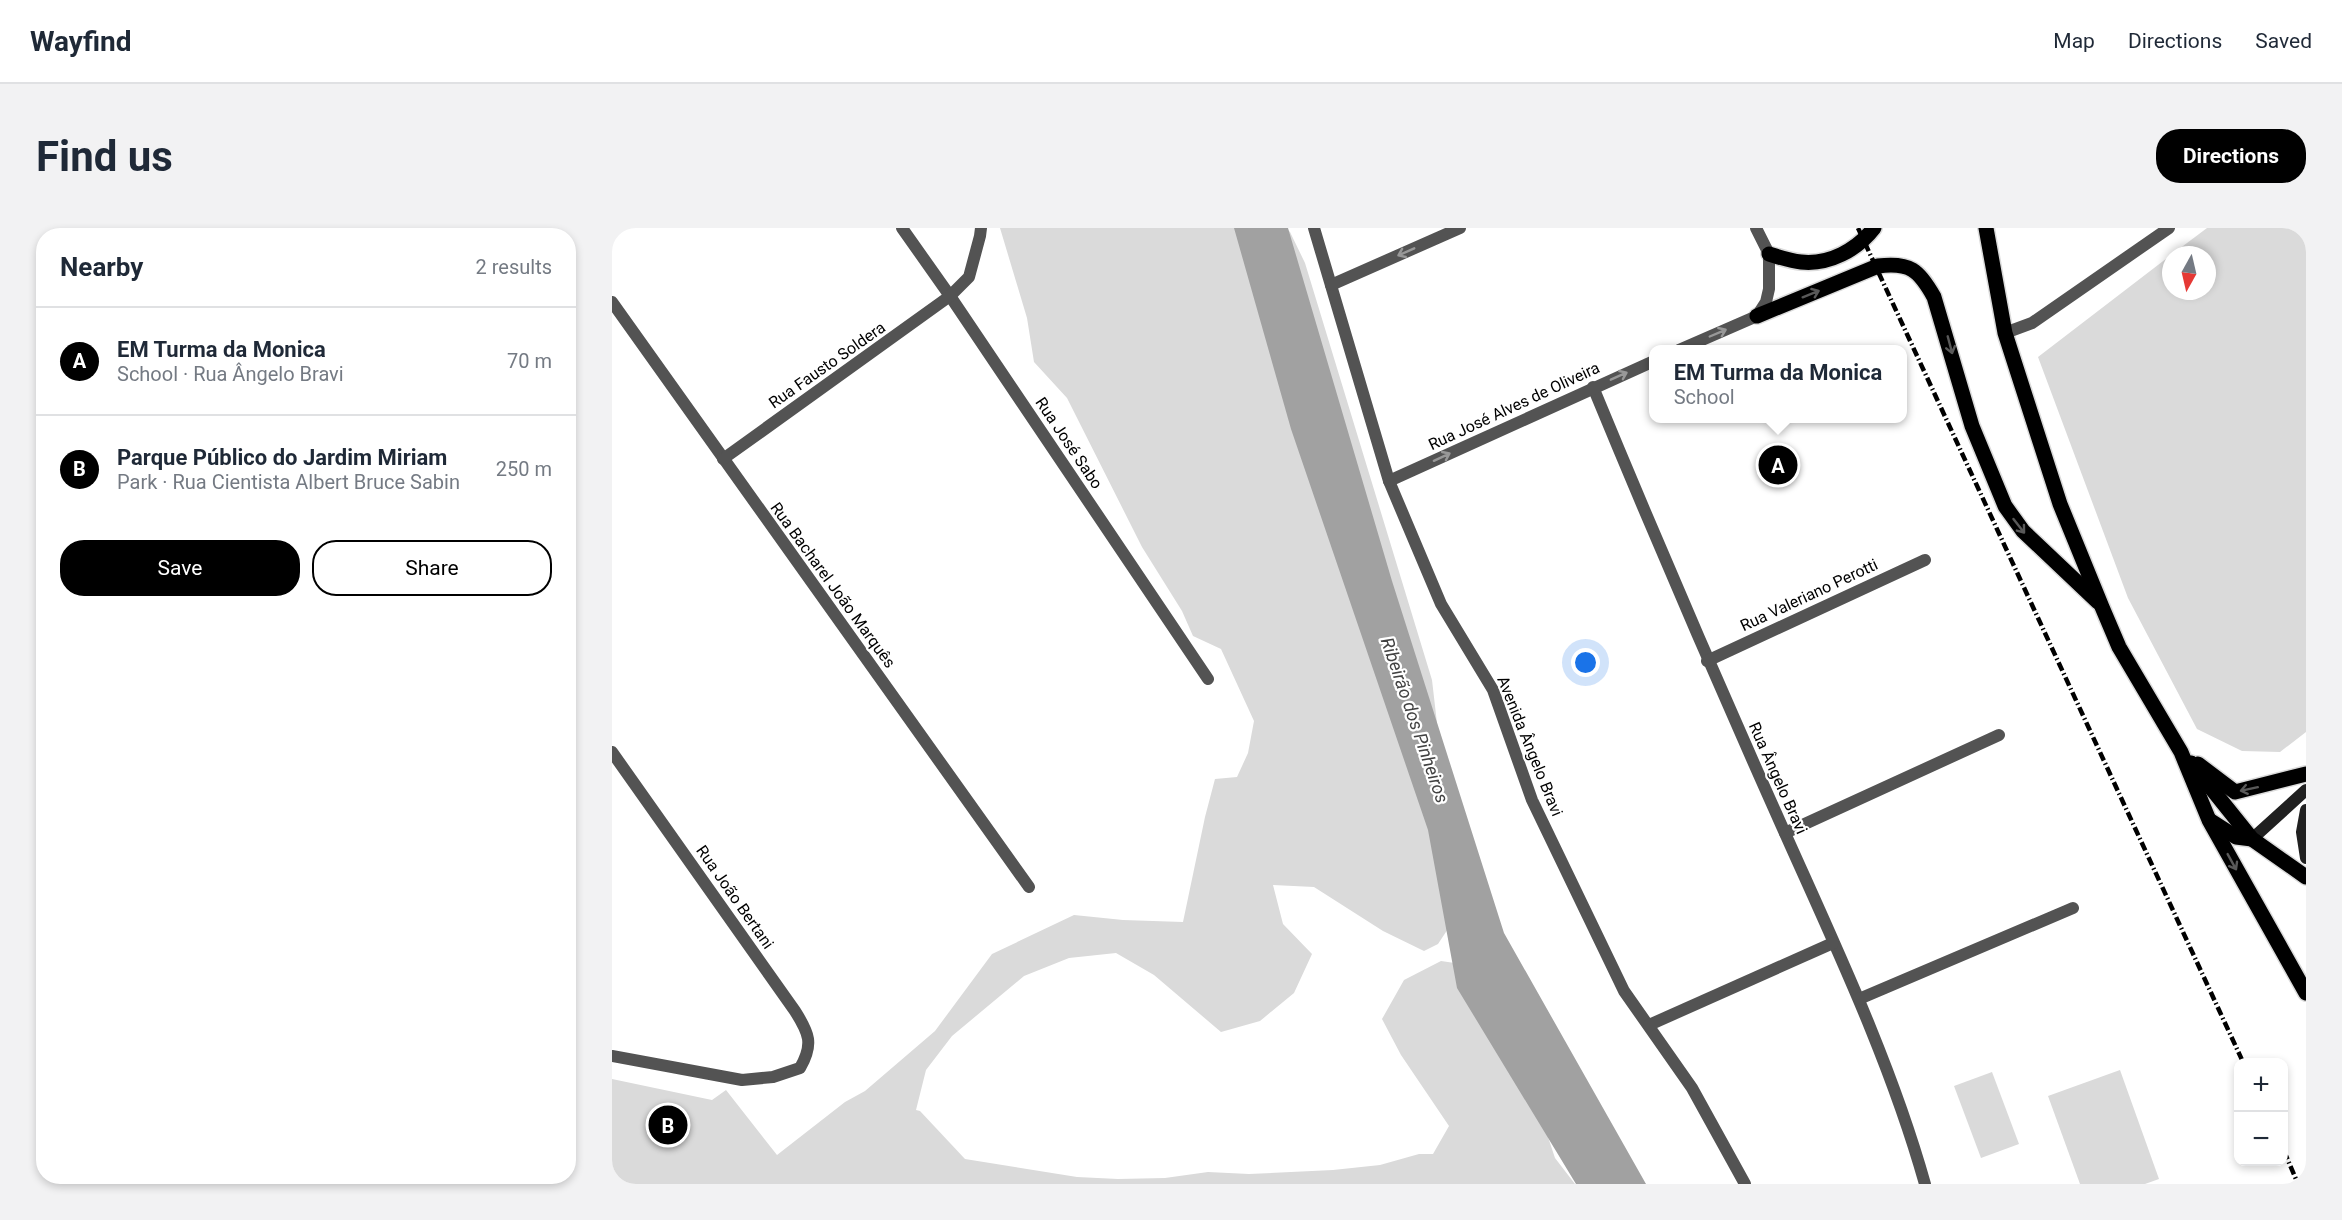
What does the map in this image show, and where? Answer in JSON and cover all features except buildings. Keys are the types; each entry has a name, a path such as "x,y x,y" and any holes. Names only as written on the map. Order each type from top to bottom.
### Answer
{"main road":[{"path":"1769,254 1801,262 1833,259 1850,251 1874,228"},
{"path":"1986,228 2005,333 2060,504 2102,607 2119,647 2181,752 2209,820 2306,993"},
{"path":"1757,316 1878,266 1897,263 1912,268 1924,280 1934,297 1972,426 2005,506 2023,531 2102,607"},
{"path":"2181,752 2235,792 2306,774"},
{"path":"2181,752 2252,839 2306,877"},
{"path":"2209,820 2236,837 2252,839"}],"street":[{"name":"Rua José Sabo","path":"902,228 1208,678"},
{"name":"Rua Fausto Soldera","path":"723,459 950,296 969,277 981,228"},
{"name":"Avenida Ângelo Bravi","path":"1314,228 1389,481 1441,604 1493,690 1532,800 1624,991 1692,1088 1745,1184"},
{"path":"1331,285 1460,228"},
{"path":"1690,345 1757,316 1766,302 1769,289 1769,254 1756,228"},
{"path":"2005,333 2032,323 2169,228"},
{"name":"Rua Bacharel João Marquês","path":"612,302 1029,887"},
{"name":"Rua José Alves de Oliveira","path":"1389,481 1649,363"},
{"name":"Rua Ângelo Bravi","path":"1593,387 1707,661 1859,999 1915,1148 1926,1184"},
{"name":"Rua Valeriano Perotti","path":"1707,661 1925,560"},
{"path":"1785,833 1998,735"},
{"name":"Rua João Bertani","path":"612,752 805,1026 810,1042 807,1056 800,1068 773,1077 742,1080 612,1056"},
{"path":"2252,839 2306,790"},
{"path":"2306,810 2302,832 2306,858"},
{"path":"1859,999 2073,908"},
{"path":"1649,1025 1833,943"}],"shaded area":[{"path":"1000,228 1286,228 1290,232 1305,263 1432,680 1443,775 1469,897 1438,944 1424,951 1383,931 1314,887 1273,885 1283,924 1312,954 1294,993 1260,1021 1221,1032 1154,975 1116,953 1069,958 1024,976 952,1036 926,1070 916,1110 920,1111 965,1159 1077,1177 1165,1178 1208,1172 1249,1174 1333,1170 1380,1165 1419,1154 1433,1154 1449,1126 1401,1055 1382,1019 1404,980 1441,961 1482,967 1555,1158 1575,1184 612,1184 612,1079 712,1100 726,1090 777,1155 845,1102 865,1091 935,1031 992,954 1074,915 1123,920 1183,922 1215,779 1237,777 1248,753 1254,721 1221,649 1193,636 1182,611 1142,547 1067,398 1034,362 1027,318"},
{"path":"2207,228 2306,228 2306,732 2280,752 2242,751 2197,729 2128,598 2038,357 2162,262 2162,300 2216,300 2216,246 2183,246"},
{"path":"2120,1070 2159,1179 2145,1184 2080,1184 2048,1096"},
{"path":"1992,1072 2019,1144 1981,1158 1954,1086"}],"water":[{"name":"Ribeirão dos Pinheiros","path":"1234,228 1288,228 1392,581 1504,933 1646,1184 1576,1184 1457,988 1428,830 1291,429"}],"railway":[{"path":"1858,228 2241,1058"},
{"path":"2288,1160 2298,1184"}],"place":[{"name":"EM Turma da Monica","path":"1778,465"},
{"name":"Parque Público do Jardim Miriam","path":"668,1125"}]}
